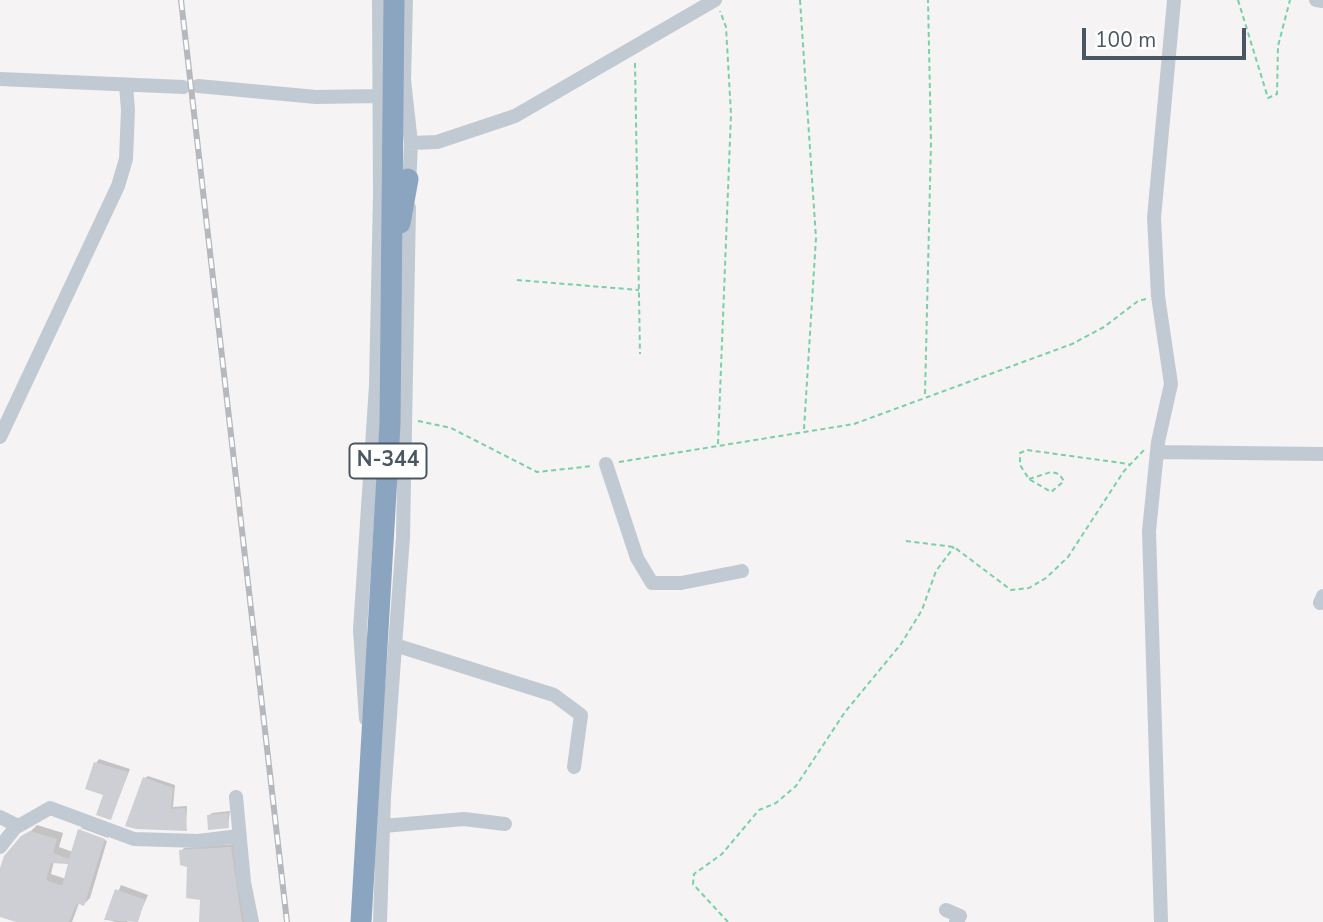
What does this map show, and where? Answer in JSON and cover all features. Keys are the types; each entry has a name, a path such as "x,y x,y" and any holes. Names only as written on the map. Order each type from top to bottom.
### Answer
{"highway":[{"name":"N-344","path":"361,922 390,424 394,0"},
{"path":"391,240 404,218 408,179"}],"street":[{"path":"371,759 363,698 360,631 376,385 380,195 379,0"},
{"path":"380,922 406,421 408,179 411,143 404,80 406,0"},
{"path":"1161,922 1149,531 1157,452 1171,384 1158,296 1154,218 1174,0"},
{"path":"1316,0 1323,1"},
{"path":"411,143 437,142 515,116 624,53 717,4"},
{"path":"0,79 191,86 316,97 378,96"},
{"path":"0,437 118,186 126,159 126,85"},
{"path":"1157,452 1323,454"},
{"path":"606,464 637,558 652,583 681,583 742,571"},
{"path":"395,645 474,667 554,695 581,715 574,767"},
{"path":"236,797 252,922"},
{"path":"0,847 18,826 50,808 134,839 198,841 239,835"},
{"path":"0,817 18,826"},
{"path":"383,826 464,819 505,824"},
{"path":"946,910 960,916 956,922"}],"path":[{"path":"800,0 816,238 804,430"},
{"path":"925,397 931,142 928,0"},
{"path":"1238,0 1268,98 1277,93 1278,46 1290,0"},
{"path":"717,4 726,27 731,114 718,446"},
{"path":"624,53 635,63 640,354"},
{"path":"517,280 640,290"},
{"path":"406,421 451,429 537,472 606,464 854,424 1072,344 1104,327 1138,301 1158,296"},
{"path":"906,541 954,547 1011,590 1029,588 1046,578 1068,557 1130,464 1146,448 1157,452"},
{"path":"1029,479 1051,472 1059,474 1064,481 1051,492 1029,479 1020,465 1020,453 1027,450 1130,464"},
{"path":"728,922 693,884 694,874 722,855 759,810 776,803 796,786 845,712 901,644 922,610 936,571 954,547"}],"building":[{"path":"94,762 128,772 111,820 96,815 103,795 85,789"},
{"path":"143,777 173,788 171,809 185,808 187,831 136,829 125,826"},
{"path":"228,813 229,828 208,830 207,815"},
{"path":"78,829 105,839 84,906 77,903 69,922 16,922 0,917 0,868 4,856 21,836 30,831 57,839 53,853 69,859","holes":["51,863 68,864 62,886 46,880"]},
{"path":"231,847 242,922 199,922 200,900 186,898 187,867 180,865 179,850"},
{"path":"115,889 145,900 138,922 104,920"}],"railway":[{"path":"181,0 287,922"}]}
